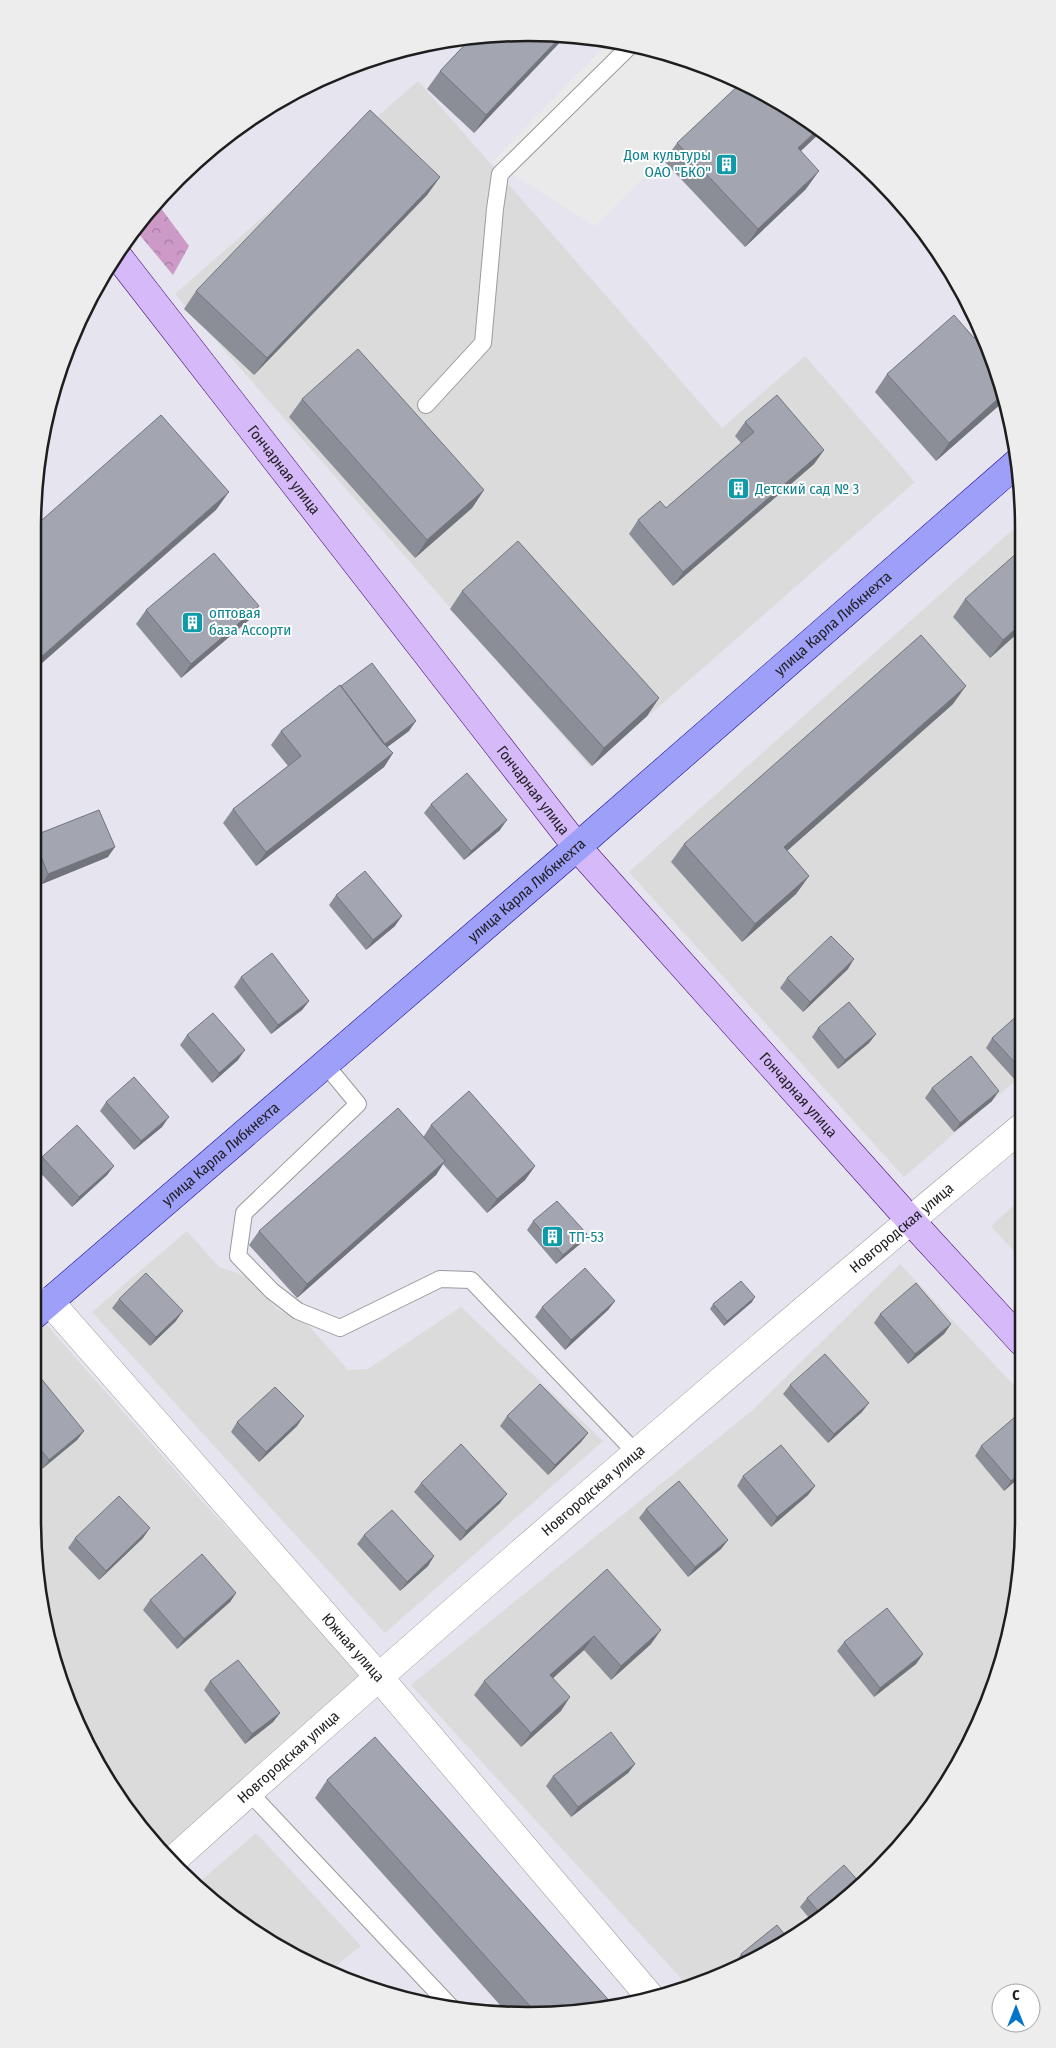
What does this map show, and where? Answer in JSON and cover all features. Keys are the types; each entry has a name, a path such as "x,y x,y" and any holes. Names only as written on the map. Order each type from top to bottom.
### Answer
{"main road":[{"name":"улица Карла Либкнехта","path":"41,1309 577,847 1011,466"}],"street":[{"name":"Гончарная улица","path":"121,261 577,847 910,1220 1015,1328"},
{"name":"Новгородская улица","path":"177,1857 378,1676 910,1220 1015,1133"},
{"name":"Южная улица","path":"41,1309 378,1676 646,1992"}],"lane":[{"path":"426,405 483,343 495,208 500,174 625,51"},
{"path":"325,1064 358,1104 244,1214 238,1256 272,1291 298,1311 340,1328 440,1279 471,1280 637,1454"},
{"path":"249,1792 442,1999"}],"shaded area":[{"path":"604,47 654,58 684,67 734,87 595,226 492,162"},
{"path":"418,81 722,428 805,356 915,482 590,767 175,294"},
{"path":"1015,528 1015,1081 904,1177 629,872"},
{"path":"1015,1204 1015,1252 991,1226"},
{"path":"187,1231 219,1267 248,1277 277,1309 308,1325 348,1370 368,1369 461,1307 603,1441 385,1633 92,1312"},
{"path":"900,1264 1015,1387 1015,1520 1011,1584 998,1646 989,1676 965,1735 933,1790 894,1841 849,1886 798,1925 743,1957 684,1981 411,1685 753,1410"},
{"path":"44,1322 203,1502 365,1678 168,1848 142,1816 106,1763 78,1706 58,1646 45,1584 42,1552 41,1325"},
{"path":"256,1833 361,1946 335,1967 285,1942 258,1925 201,1881"}],"green space":[{"path":"161,208 189,246 173,275 140,235"}],"building":[{"path":"496,42 556,42 486,115 440,71 465,45"},
{"name":"Дом культуры ОАО \"БКО\"","path":"736,88 771,106 813,134 798,148 819,171 758,229 677,143"},
{"path":"370,110 440,177 267,358 196,291"},
{"path":"954,315 974,338 976,337 997,399 949,443 887,374"},
{"path":"358,349 484,490 427,540 302,399"},
{"name":"Детский сад № 3","path":"777,395 824,450 683,572 638,520 660,501 666,508 754,432 745,422"},
{"path":"161,415 229,492 41,657 41,521"},
{"path":"518,541 659,698 604,748 462,591"},
{"name":"оптовая база Ассорти","path":"214,553 259,606 191,664 146,610"},
{"path":"1015,555 1015,629 1003,640 965,599"},
{"path":"921,635 966,686 784,847 809,876 755,924 684,844"},
{"path":"372,663 416,721 385,744 341,686"},
{"path":"340,685 383,743 393,753 266,852 233,809 301,756 281,731"},
{"path":"467,773 507,820 471,851 431,804"},
{"path":"99,810 115,847 48,874 41,856 41,833"},
{"path":"365,871 402,916 373,940 336,895"},
{"path":"831,936 854,959 810,1002 787,978"},
{"path":"272,953 309,1001 278,1025 241,977"},
{"path":"849,1002 876,1034 845,1060 818,1028"},
{"path":"213,1013 245,1050 219,1073 187,1035"},
{"path":"1015,1018 1015,1063 992,1038"},
{"path":"971,1056 999,1091 960,1123 932,1088"},
{"path":"134,1077 169,1117 141,1141 106,1102"},
{"path":"469,1091 535,1166 497,1199 431,1125"},
{"path":"398,1108 445,1161 307,1284 259,1231"},
{"path":"77,1125 114,1166 79,1197 42,1157"},
{"path":"557,1201 587,1234 563,1255 533,1221"},
{"path":"585,1268 615,1301 571,1340 542,1307"},
{"path":"146,1273 183,1311 156,1337 119,1299"},
{"path":"741,1281 755,1297 727,1321 713,1304"},
{"path":"916,1283 951,1324 915,1354 880,1314"},
{"path":"825,1354 869,1403 834,1434 790,1385"},
{"path":"41,1378 84,1431 49,1460 41,1450"},
{"path":"540,1384 588,1433 555,1465 507,1416"},
{"path":"275,1387 304,1416 266,1452 237,1422"},
{"path":"1015,1417 1015,1478 1011,1481 981,1446"},
{"path":"461,1444 507,1494 466,1531 421,1483"},
{"path":"781,1445 815,1486 777,1517 743,1476"},
{"path":"679,1481 728,1540 695,1567 646,1509"},
{"path":"119,1496 150,1528 106,1571 75,1538"},
{"path":"392,1510 434,1556 407,1582 364,1535"},
{"path":"202,1554 236,1593 184,1639 150,1600"},
{"path":"607,1569 661,1630 621,1666 594,1636 550,1675 570,1697 531,1733 484,1681"},
{"path":"887,1608 923,1654 880,1688 844,1642"},
{"path":"238,1660 280,1713 252,1734 210,1681"},
{"path":"611,1732 635,1764 578,1807 553,1776"},
{"path":"375,1737 608,2000 560,2006 531,2007 327,1780"},
{"path":"844,1865 856,1879 818,1911 807,1898"},
{"path":"777,1925 784,1934 743,1957 741,1954"}],"place":[{"name":"Дом культуры ОАО \"БКО\"","path":"727,164"},
{"name":"Детский сад № 3","path":"739,489"},
{"name":"оптовая база Ассорти","path":"193,622"},
{"name":"ТП-53","path":"553,1237"}]}
